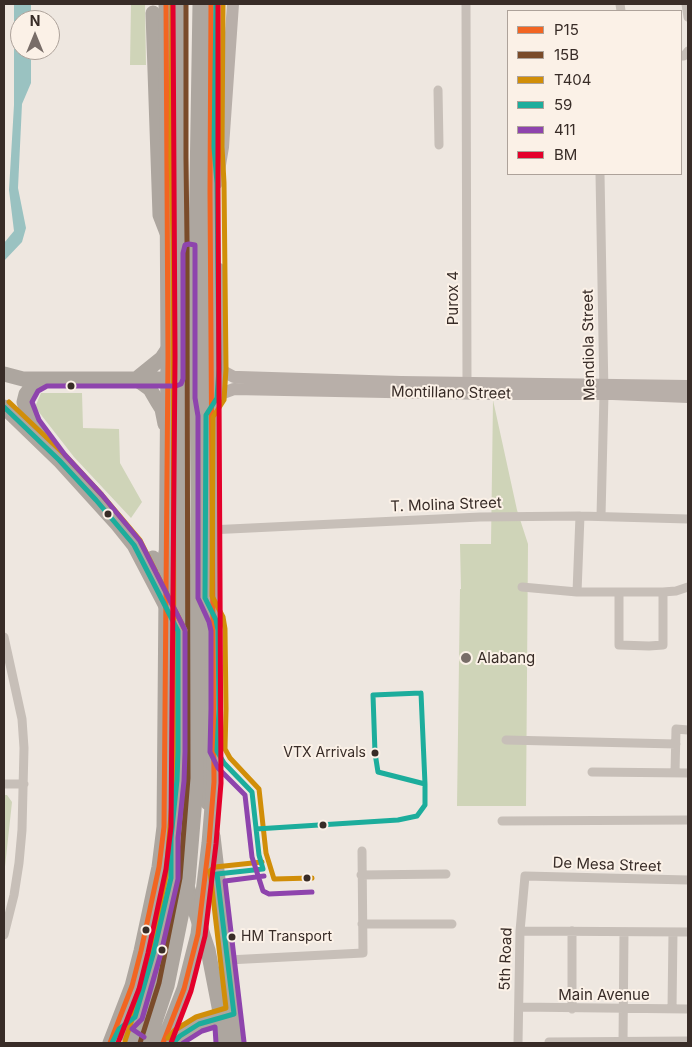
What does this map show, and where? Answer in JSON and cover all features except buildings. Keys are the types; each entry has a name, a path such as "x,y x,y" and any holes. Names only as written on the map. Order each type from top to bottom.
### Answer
{"highway":[{"path":"111,1043 132,986 141,951 159,867 164,827 168,356 166,4"},
{"path":"132,1043 152,982 173,877 181,777 179,4"},
{"path":"148,1043 167,986 188,882 196,786 198,495 196,241 200,4"},
{"path":"163,1043 184,989 198,934 214,782 210,202 211,4"},
{"path":"206,415 217,398 219,369 217,183 214,147 216,4"},
{"path":"153,13 160,214 175,252"},
{"path":"160,214 177,188 191,181 217,183"},
{"path":"111,1043 119,1029 145,952 171,838 177,780 178,592 175,252 179,240 187,236 194,236 202,242 204,250 202,398 206,415 205,775 228,960 228,1016 224,1043"},
{"path":"136,378 162,358 173,343 176,329"},
{"path":"4,374 13,378 45,379 176,379"},
{"path":"134,545 164,566 166,564 167,437 162,409 150,389 136,378"},
{"path":"45,379 33,385 26,394 24,402 32,424 59,460"},
{"path":"4,407 59,460 134,545 178,631"},
{"path":"153,558 178,592"},
{"path":"178,752 183,770 190,778 205,775"},
{"path":"177,780 185,880 237,1043"},
{"path":"193,902 200,904 210,903 219,899"},
{"path":"173,1043 180,1036 199,1024 228,1016"},
{"path":"119,1029 140,1043"}],"main road":[{"path":"217,183 223,147 233,4"},
{"name":"Montillano Street","path":"219,369 234,383 604,389 688,386"},
{"name":"Montillano Street","path":"217,398 234,383"},
{"name":"Montillano Street","path":"604,389 688,397"}],"street":[{"name":"Purox 4","path":"466,4 467,215 477,387"},
{"path":"686,4 688,17"},
{"path":"438,90 439,144"},
{"name":"Mendiola Street","path":"600,175 604,389 601,516"},
{"path":"577,592 580,516"},
{"name":"T. Molina Street","path":"206,530 480,517 601,516 688,519"},
{"path":"522,587 577,592 663,592 682,590 688,587"},
{"path":"619,592 619,645 649,646 663,645 663,592"},
{"path":"4,637 22,719 24,784 19,863 4,935"},
{"path":"675,773 676,729 688,730"},
{"path":"506,740 676,744"},
{"path":"592,772 688,773"},
{"path":"4,784 24,784"},
{"path":"502,821 688,820"},
{"path":"228,960 363,953 362,851"},
{"path":"361,875 446,874"},
{"name":"De Mesa Street","path":"525,876 688,880"},
{"name":"5th Road","path":"518,1043 520,931 525,876"},
{"path":"362,924 452,924"},
{"path":"520,931 688,932"},
{"path":"572,932 572,1009"},
{"path":"623,1043 624,932"},
{"path":"672,1009 673,932"},
{"name":"Main Avenue","path":"519,1007 688,1009"},
{"path":"549,1042 623,1043 688,1041"}],"green space":[{"path":"131,4 145,4 146,65 130,65"},
{"path":"41,393 82,393 83,428 119,429 120,463 142,502 131,518 74,457 35,407"},
{"path":"493,400 517,510 528,544 526,806 457,806 461,589 460,544 491,544"},
{"path":"4,795 7,795 12,802 4,876"}],"water":[{"path":"14,4 31,4 31,10 14,10"},
{"path":"14,60 31,60 31,83 22,104 18,188 26,228 22,242 4,261 4,243 14,231 9,190 14,105"}],"transit line":[{"name":"P15","path":"110,1043 132,986 141,951 159,867 164,827 168,357 166,4"},
{"name":"T404","path":"125,1041 145,980 166,876 174,777 172,4"},
{"name":"BM","path":"118,1043 139,989 148,953 166,869 171,827 175,357 173,4"},
{"name":"15B","path":"140,1043 159,983 180,878 188,778 186,4"},
{"name":"P15","path":"163,1043 184,989 198,934 214,782 210,192 211,4"},
{"name":"59","path":"173,1043 180,1036 199,1024 234,1014 217,874 263,869 259,855 252,792 224,763 217,751 219,709 218,630 216,620 205,598 206,415 217,398 219,369 217,183 214,147 216,4"},
{"name":"BM","path":"171,1043 191,991 205,936 221,783 218,4"},
{"name":"T404","path":"223,4 222,147 226,369 224,400 213,417 212,596 223,617 225,629 225,749 230,758 259,789 266,853 274,879 312,878"},
{"name":"411","path":"144,1037 132,1029 142,1019 161,953 178,879 178,838 185,752 185,630 140,541 102,495 65,455 39,420 32,402 38,391 47,386 176,386 181,384 183,379 183,253 185,245 189,244 195,245 195,398 198,416 198,598 211,631 210,752 218,768 245,795 252,857 263,891 269,894 312,892"},
{"name":"T404","path":"9,402 65,455 140,540 185,630"},
{"name":"59","path":"4,407 59,460 134,545 178,631 178,752 171,838 171,878 154,951 135,1017 119,1029 112,1043"},
{"name":"59","path":"421,693 425,784 378,772 375,753 373,695 421,693"},
{"name":"59","path":"256,829 398,820 417,816 425,805 425,784"},
{"name":"T404","path":"168,1038 175,1030 196,1017 226,1008 210,871 215,867 262,862"},
{"name":"411","path":"244,1042 225,881 264,876"},
{"name":"411","path":"183,1043 202,1031 215,1027 216,1043"}],"place":[{"name":"Alabang","path":"466,658"},
{"name":"VTX Arrivals","path":"375,753"},
{"name":"HM Transport","path":"232,937"}]}
